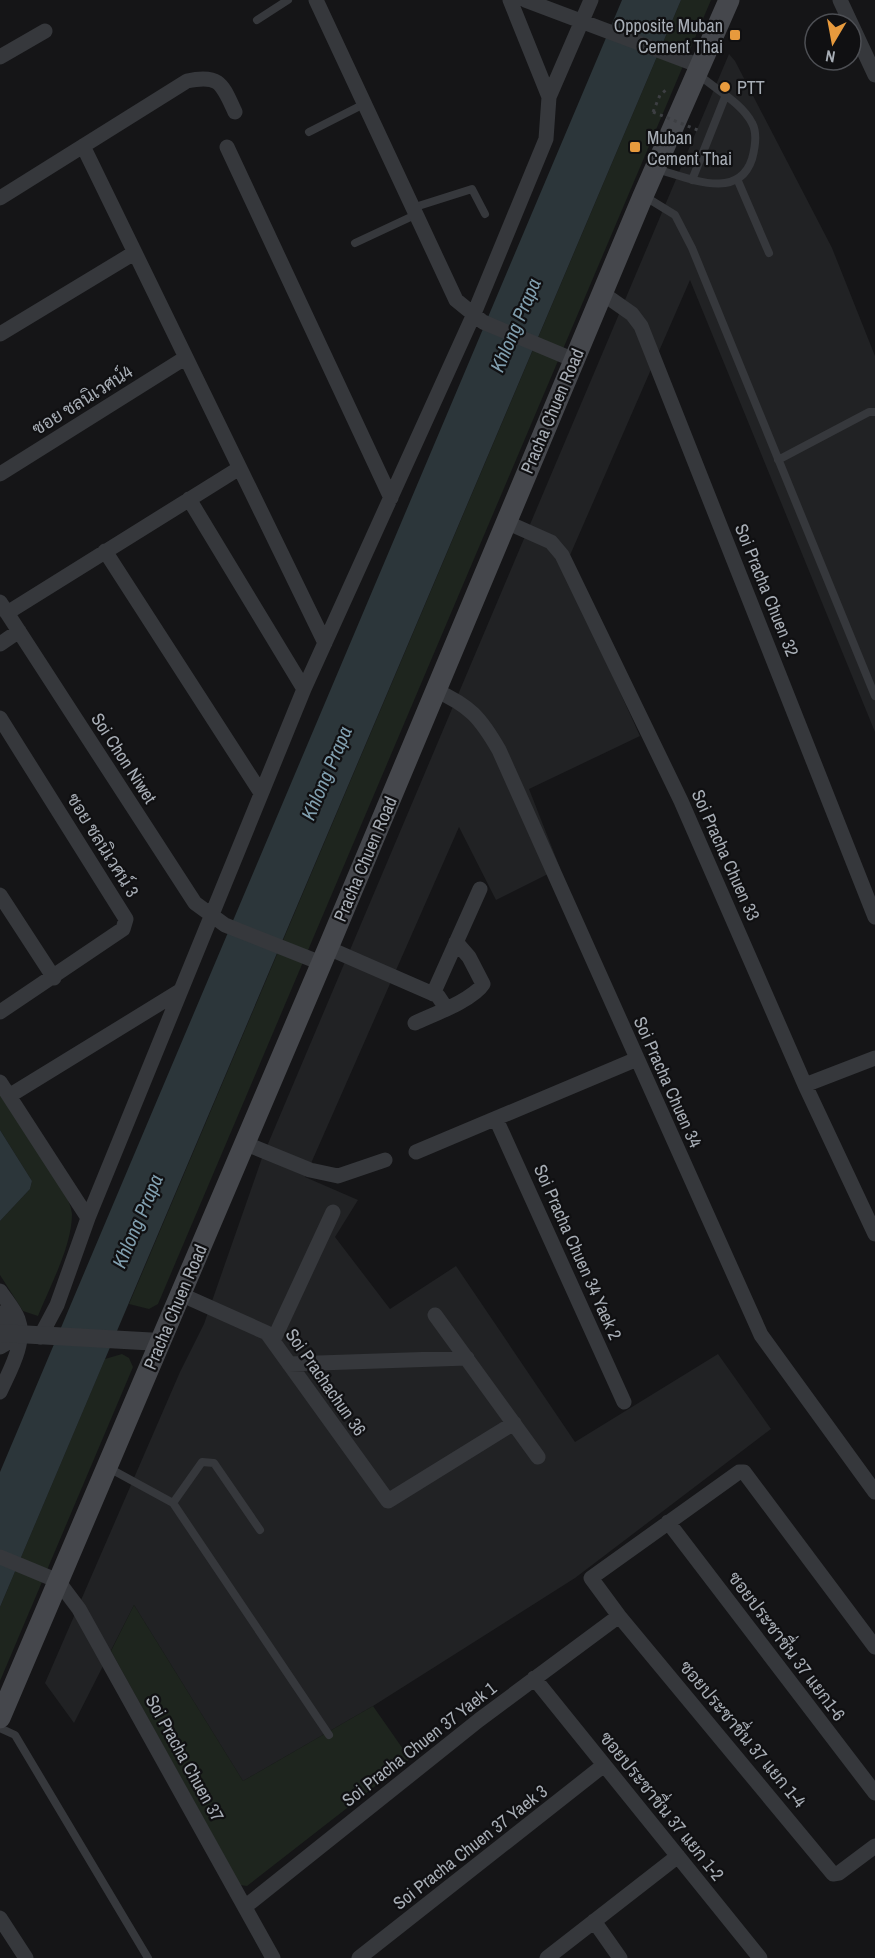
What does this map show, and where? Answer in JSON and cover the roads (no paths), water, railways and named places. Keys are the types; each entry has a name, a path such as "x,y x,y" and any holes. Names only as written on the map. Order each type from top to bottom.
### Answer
{"main road":[{"name":"Pracha Chuen Road","path":"0,1718 654,169 729,0"}],"street":[{"path":"316,0 456,300 478,319 574,360"},
{"path":"510,0 549,97"},
{"path":"525,0 670,56 698,70"},
{"path":"47,1337 88,1218 304,689 391,498 478,319 546,140 549,97 591,0"},
{"path":"840,0 874,69"},
{"path":"0,57 45,31"},
{"path":"0,198 187,81 203,77 216,80 224,87 235,112"},
{"path":"83,146 324,643"},
{"path":"227,147 391,498"},
{"path":"0,334 134,253"},
{"name":"Soi Pracha Chuen 32","path":"602,294 632,314 641,326 875,917"},
{"name":"ซอย ชลนิเวศน์4","path":"0,474 185,358"},
{"path":"4,608 105,551 238,469"},
{"path":"189,499 304,689"},
{"name":"Soi Pracha Chuen 33","path":"506,522 551,542 562,555 681,801 805,1085 875,1234"},
{"path":"105,551 261,793"},
{"name":"Soi Chon Niwet","path":"4,608 195,903 225,925 288,949 324,955 433,994"},
{"path":"0,644 19,631"},
{"name":"Soi Pracha Chuen 34","path":"435,690 463,703 477,716 499,750 761,1335 875,1492"},
{"name":"ซอย ชลนิเวศน์ 3","path":"0,718 126,919 123,929 54,978 0,1012"},
{"path":"446,1008 438,996 433,994 480,889"},
{"path":"0,895 54,978"},
{"path":"415,1023 480,990 483,984 469,957 456,942"},
{"path":"9,1096 180,991"},
{"path":"805,1085 875,1058"},
{"path":"416,1152 637,1059"},
{"path":"0,1082 88,1218"},
{"name":"Soi Pracha Chuen 34 Yaek 2","path":"496,1119 624,1402"},
{"path":"244,1143 310,1170 338,1176 385,1160"},
{"path":"273,1341 333,1212"},
{"path":"0,1291 19,1321 20,1335 15,1358 0,1392"},
{"name":"Soi Prachachun 36","path":"180,1294 252,1324 267,1334 388,1501 514,1423"},
{"path":"0,1313 20,1335"},
{"path":"435,1315 538,1457"},
{"path":"0,1333 160,1342"},
{"path":"0,1347 20,1335"},
{"path":"289,1364 467,1358"},
{"path":"669,1522 739,1472 744,1472 875,1647"},
{"name":"ซอยประชาชื่น 37 แยก 1-4","path":"669,1522 591,1578 619,1616 833,1874 839,1873 875,1846"},
{"name":"ซอยประชาชื่น 37 แยก1-6","path":"669,1522 875,1793"},
{"path":"0,1557 58,1581"},
{"name":"Soi Pracha Chuen 37","path":"58,1581 79,1609 273,1958"},
{"name":"Soi Pracha Chuen 37 Yaek 1","path":"246,1906 534,1678 619,1616"},
{"name":"ซอยประชาชื่น 37 แยก 1-2","path":"534,1678 760,1958"},
{"name":"Soi Pracha Chuen 37 Yaek 3","path":"359,1958 604,1765"},
{"path":"547,1958 678,1856"},
{"path":"0,1918 26,1958"},
{"path":"594,1921 620,1958"}],"lane":[{"path":"257,20 288,0"},
{"path":"654,169 692,180 723,184 738,181 748,170 757,145 753,124 698,70"},
{"path":"692,180 725,97"},
{"path":"309,132 364,104"},
{"path":"738,181 770,254"},
{"path":"355,243 414,212 471,189 485,214"},
{"path":"643,196 670,211 680,224 875,696"},
{"path":"778,460 869,412 875,412"},
{"path":"173,1503 202,1462 214,1463 260,1530"},
{"path":"106,1467 173,1503 329,1735"},
{"path":"0,1728 15,1735 148,1958"}],"water":[{"name":"Khlong Prapa","path":"622,0 681,0 0,1607 0,1472"},
{"path":"0,1130 32,1181 30,1189 0,1221"}],"place":[{"name":"Opposite Muban Cement Thai","path":"735,35"},
{"name":"PTT","path":"725,87"},
{"name":"Muban Cement Thai","path":"635,147"}]}
